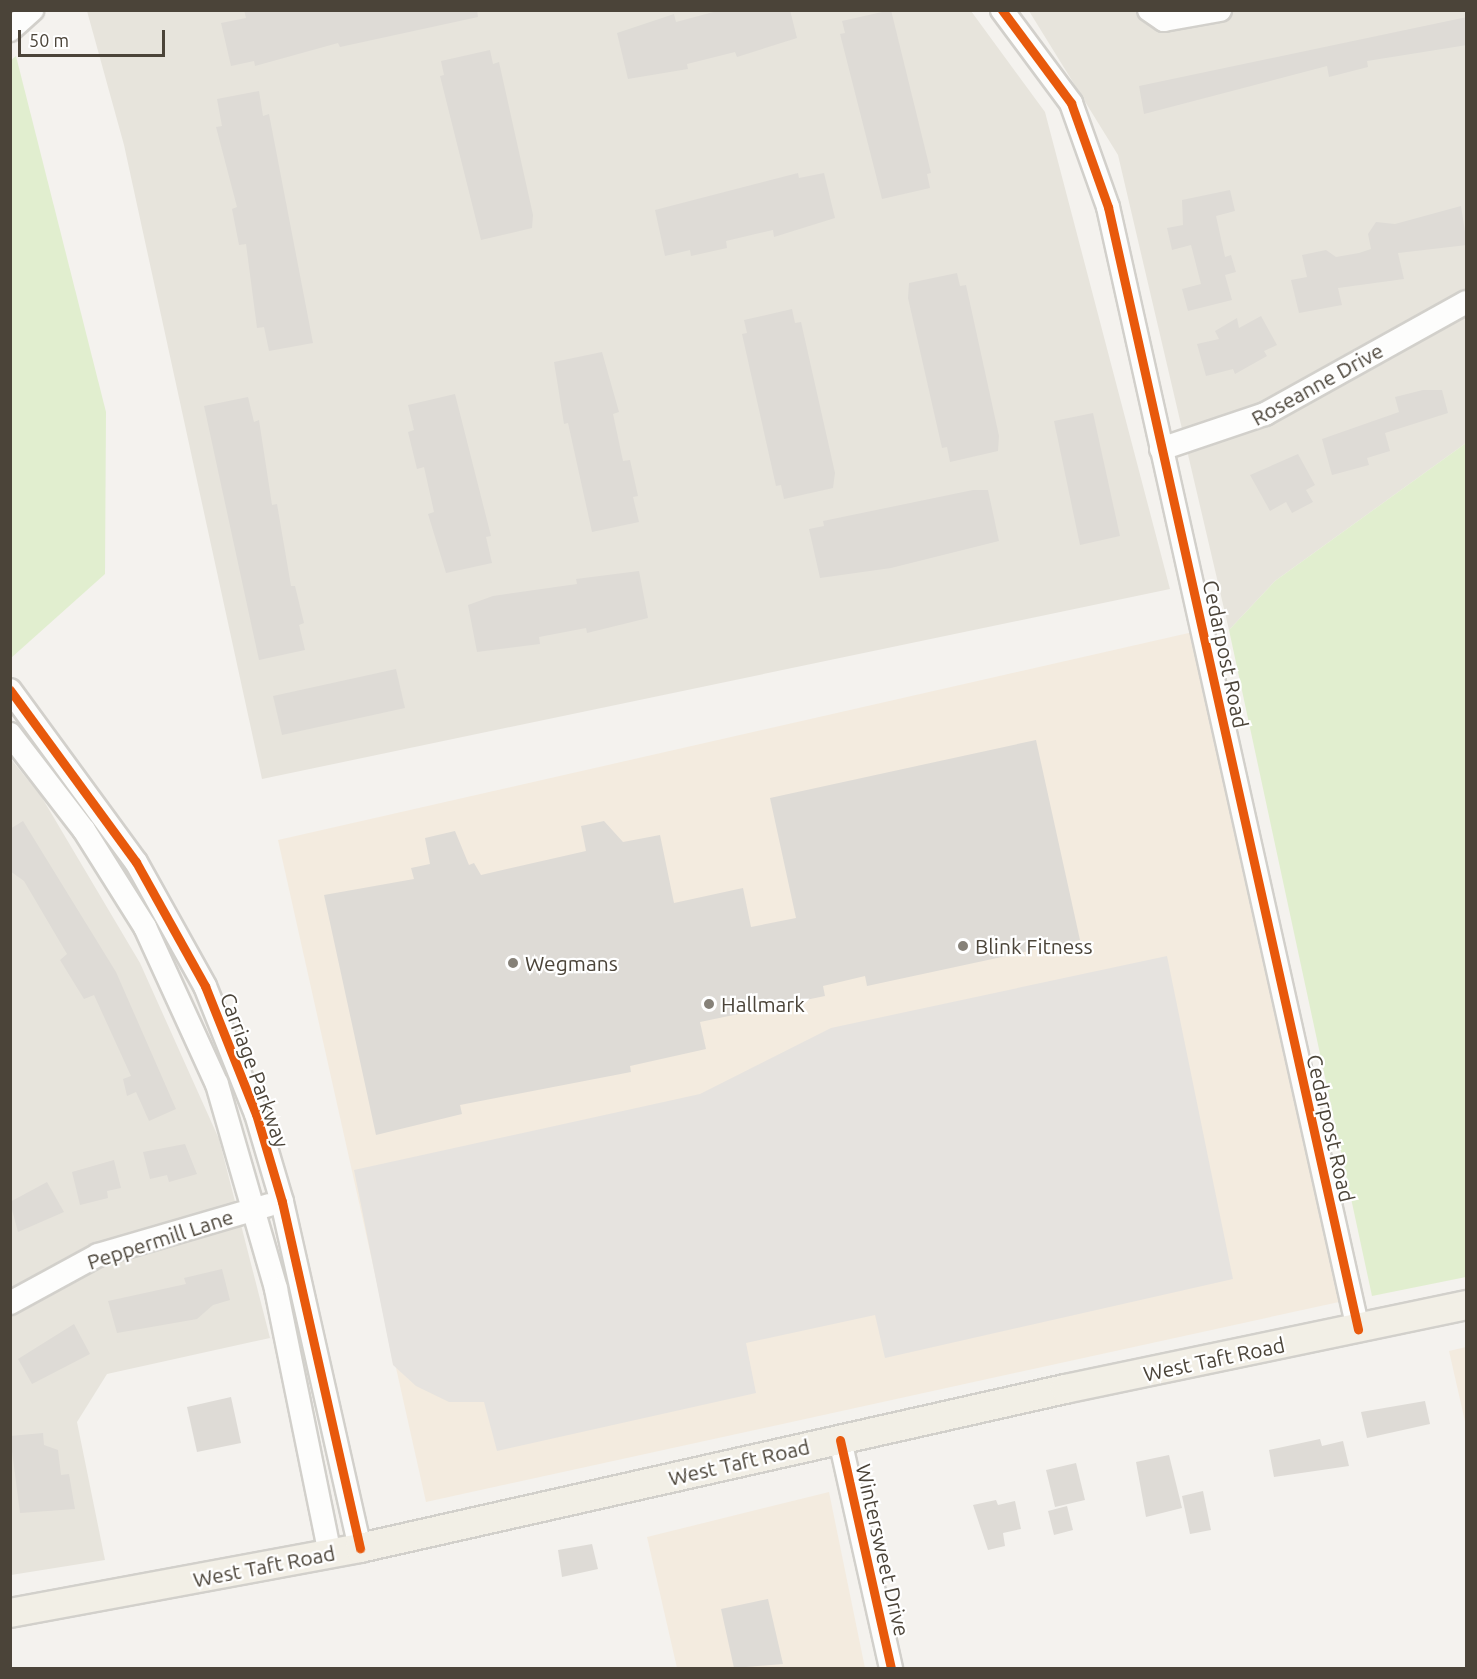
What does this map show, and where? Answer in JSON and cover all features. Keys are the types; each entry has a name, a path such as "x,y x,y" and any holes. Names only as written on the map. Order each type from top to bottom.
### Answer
{"main road":[{"name":"West Taft Road","path":"10,1614 360,1548 840,1440 1467,1305"}],"street":[{"path":"10,30 32,10"},
{"name":"Cedarpost Road","path":"1002,10 1071,103 1094,158 1359,1329"},
{"path":"1149,10 1164,20 1220,10"},
{"name":"Roseanne Drive","path":"1161,449 1265,414 1467,302"},
{"name":"Carriage Parkway","path":"10,690 136,862 205,986 256,1114 282,1202 360,1548"},
{"name":"Carriage Parkway","path":"10,734 84,830 145,927 217,1084 256,1209 301,1409 330,1554"},
{"name":"Peppermill Lane","path":"10,1303 98,1255 282,1202"},
{"path":"301,1409 328,1403"},
{"name":"Wintersweet Drive","path":"840,1440 891,1668"}],"shaded area":[{"path":"87,11 971,11 1045,112 1170,589 262,779 124,145"},
{"path":"1029,11 1466,11 1466,443 1275,581 1229,630 1118,155"},
{"path":"1193,632 1339,1302 426,1502 278,840"},
{"path":"10,758 41,796 140,963 219,1139 270,1338 107,1374 77,1422 105,1560 11,1575"},
{"path":"1167,956 1233,1279 885,1358 875,1315 746,1343 756,1393 497,1451 484,1402 449,1402 416,1386 393,1365 354,1170 700,1094 831,1028"},
{"path":"1466,1347 1466,1426 1449,1351"},
{"path":"829,1492 865,1668 677,1668 647,1537"}],"green space":[{"path":"16,56 106,412 105,574 11,658 10,61"},
{"path":"1466,443 1466,1277 1372,1296 1229,630 1275,581"}],"building":[{"path":"244,10 477,10 478,17 340,47 338,43 255,66 254,61 231,66 221,23 246,18"},
{"path":"721,10 790,10 797,38 737,57 735,52 687,64 688,69 628,79 617,33 674,14 676,22"},
{"path":"891,10 931,173 927,174 930,188 882,199 840,34 845,33 842,21"},
{"path":"1467,17 1467,45 1367,61 1368,67 1329,77 1327,66 1144,114 1139,86"},
{"path":"490,50 493,64 499,62 533,215 532,228 481,240 440,76 444,75 441,61"},
{"path":"259,91 263,116 269,114 313,343 269,351 264,327 257,328 246,244 239,245 232,209 237,207 216,127 222,126 217,99"},
{"path":"798,173 799,178 824,173 835,218 774,237 773,230 726,241 727,248 691,256 690,250 665,256 655,210"},
{"path":"1230,190 1235,211 1216,216 1225,257 1231,255 1236,272 1225,275 1232,300 1188,311 1182,289 1201,284 1191,245 1172,250 1167,228 1183,225 1182,200"},
{"path":"1461,206 1467,245 1398,253 1404,279 1338,288 1342,305 1299,313 1291,280 1307,277 1302,255 1326,250 1336,257 1359,253 1371,249 1368,234 1376,222 1395,224"},
{"path":"957,273 960,286 966,285 999,436 998,451 950,462 947,447 942,448 908,298 909,283"},
{"path":"792,309 795,323 801,322 835,473 833,488 784,499 781,485 776,486 742,334 747,333 744,320"},
{"path":"1261,316 1277,345 1264,351 1267,356 1235,374 1233,369 1206,376 1197,344 1219,339 1215,331 1237,318 1239,328"},
{"path":"602,352 619,412 613,414 623,461 630,460 638,496 633,497 639,522 592,532 568,423 564,424 554,362"},
{"path":"1423,390 1442,390 1448,413 1385,433 1390,451 1367,458 1369,465 1332,475 1322,439 1399,412 1395,397"},
{"path":"455,394 491,536 486,537 492,563 446,573 428,514 434,512 424,467 417,469 408,432 414,430 408,405"},
{"path":"248,397 254,422 259,420 272,505 277,504 291,586 295,586 304,623 299,625 305,650 259,660 204,406"},
{"path":"1093,413 1120,536 1080,545 1054,421"},
{"path":"1298,454 1315,485 1306,490 1313,502 1292,513 1286,502 1270,511 1250,475"},
{"path":"973,490 988,490 999,541 891,568 820,578 809,529 824,526 823,521"},
{"path":"639,571 648,618 587,633 586,628 539,637 540,644 477,652 468,605 493,596 577,584 576,579"},
{"path":"396,669 405,708 282,735 273,696"},
{"path":"1036,740 1080,940 867,986 865,976 823,986 825,996 700,1022 706,1049 630,1066 631,1072 460,1105 462,1114 376,1135 324,895 414,879 411,868 430,864 425,838 455,831 469,865 474,863 481,875 586,851 581,826 604,821 623,842 660,835 674,903 743,888 751,927 796,918 770,798"},
{"path":"23,821 116,972 176,1109 149,1121 136,1092 127,1096 123,1079 131,1076 94,995 84,999 60,960 67,954 24,881 10,871 10,829"},
{"path":"185,1144 197,1174 169,1182 167,1175 150,1179 143,1152"},
{"path":"114,1160 121,1188 107,1191 108,1198 80,1205 72,1172"},
{"path":"47,1182 64,1212 18,1232 10,1202"},
{"path":"222,1269 230,1300 213,1305 197,1319 117,1333 108,1301 186,1284 184,1278"},
{"path":"74,1324 90,1354 32,1384 18,1359"},
{"path":"231,1397 241,1443 197,1452 187,1407"},
{"path":"1425,1401 1430,1424 1367,1438 1361,1412"},
{"path":"43,1433 44,1445 58,1450 61,1475 69,1474 75,1509 20,1513 10,1436"},
{"path":"1320,1439 1322,1446 1343,1441 1349,1466 1274,1477 1269,1450"},
{"path":"1169,1455 1182,1508 1146,1517 1136,1462"},
{"path":"1076,1463 1085,1500 1055,1507 1046,1470"},
{"path":"1203,1491 1211,1530 1190,1534 1182,1496"},
{"path":"996,1500 998,1505 1015,1501 1021,1529 1003,1533 1005,1546 988,1550 973,1505"},
{"path":"1067,1506 1073,1530 1054,1535 1048,1511"},
{"path":"592,1544 598,1569 562,1577 558,1550"},
{"path":"768,1599 783,1664 734,1668 721,1609"}],"cycle path":[{"path":"1002,10 1071,103 1108,207 1358,1329"},
{"path":"10,690 136,862 205,986 256,1114 282,1202 360,1548"},
{"path":"840,1440 891,1668"}],"place":[{"name":"Blink Fitness","path":"963,946"},
{"name":"Wegmans","path":"513,963"},
{"name":"Hallmark","path":"709,1004"}]}
